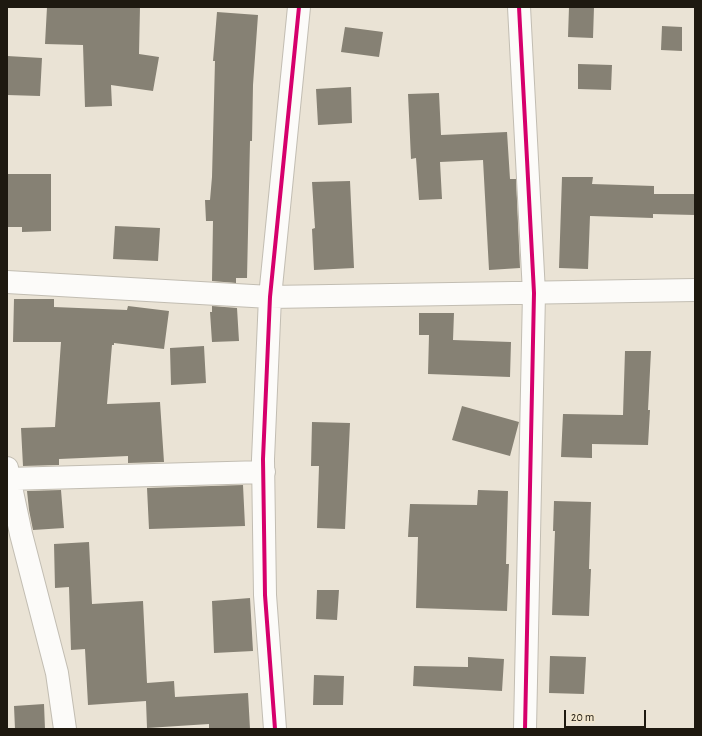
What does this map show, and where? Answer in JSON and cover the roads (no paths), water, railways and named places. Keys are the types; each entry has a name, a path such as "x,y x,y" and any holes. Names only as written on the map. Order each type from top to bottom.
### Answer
{"street":[{"path":"274,729 265,595 264,472 270,297 299,7"},
{"path":"519,7 534,293 525,729"},
{"path":"7,282 270,297 695,290"},
{"path":"65,729 57,674 21,534 8,475 264,472"}]}
